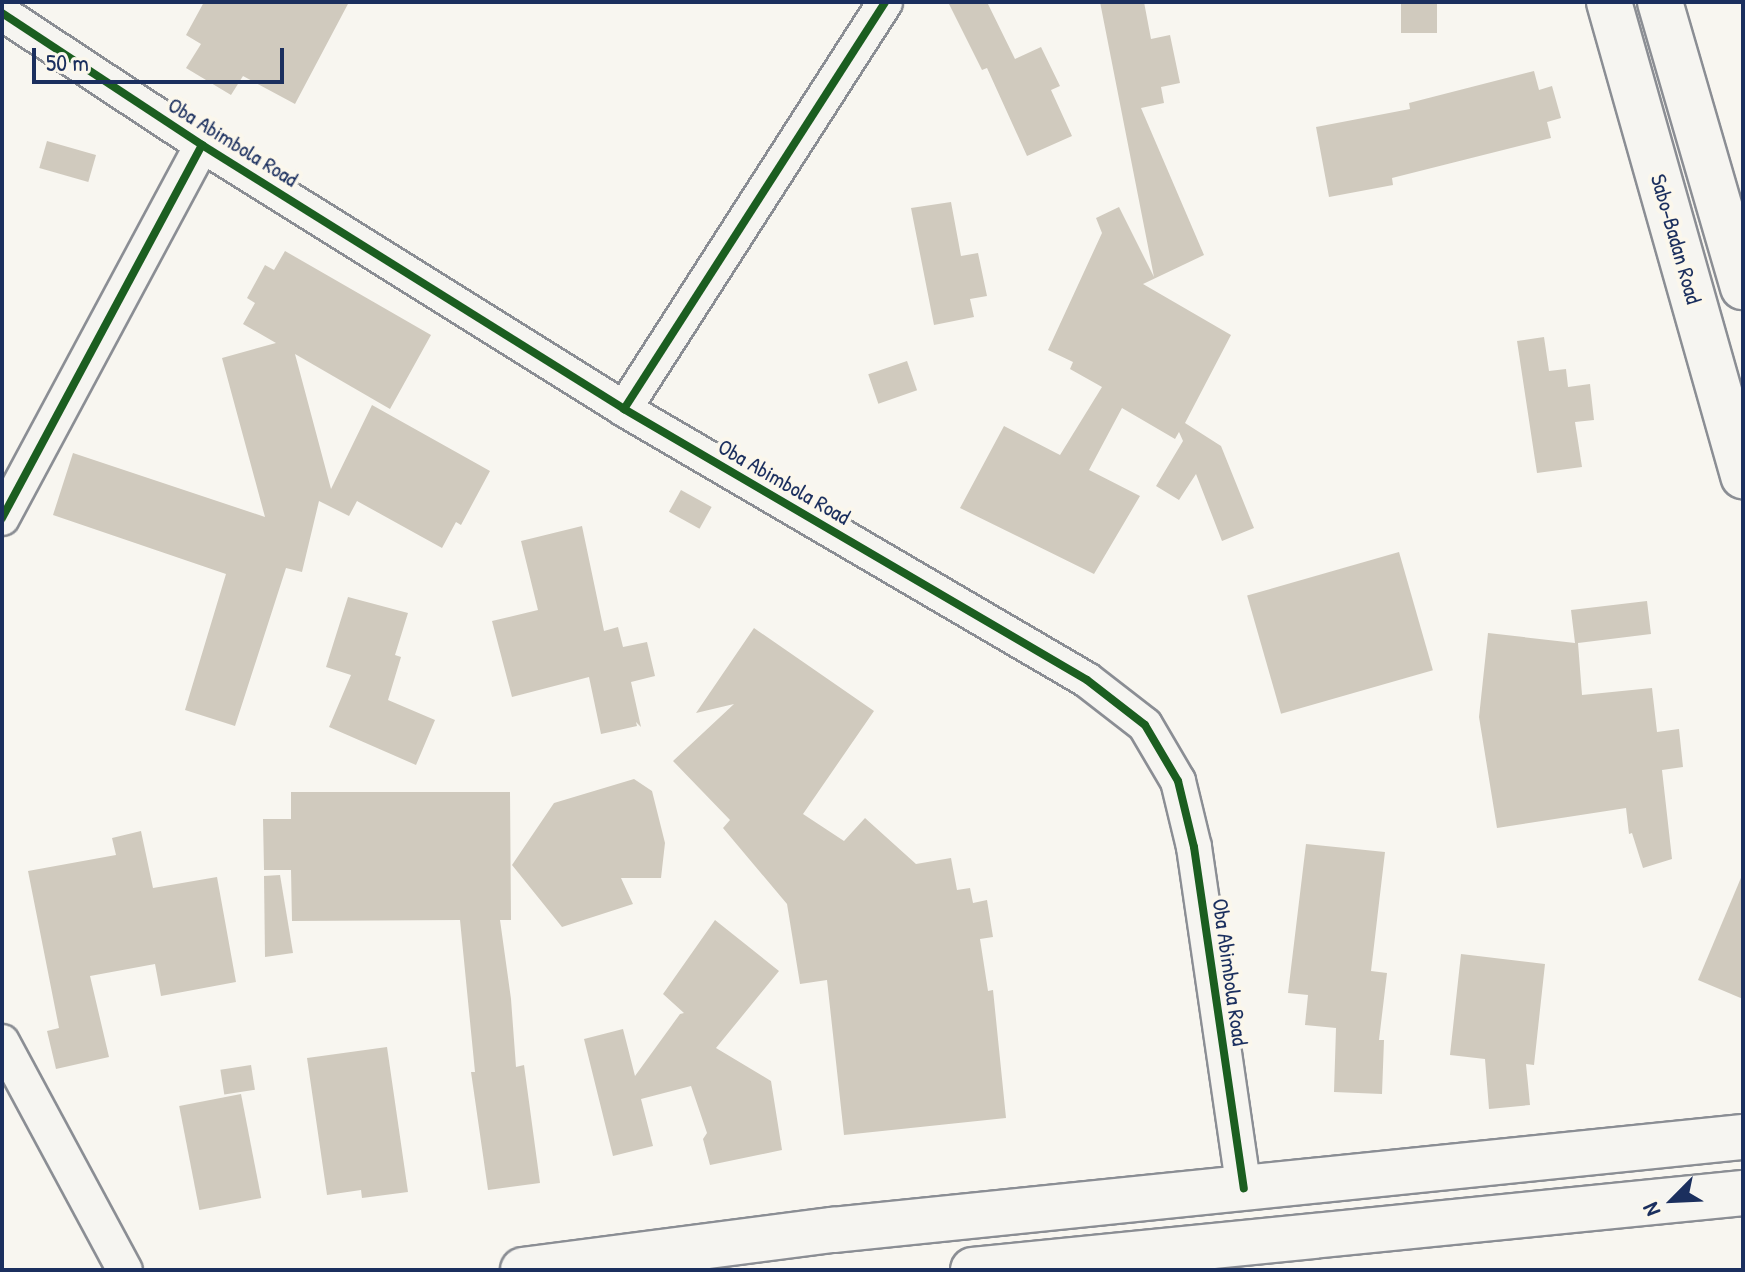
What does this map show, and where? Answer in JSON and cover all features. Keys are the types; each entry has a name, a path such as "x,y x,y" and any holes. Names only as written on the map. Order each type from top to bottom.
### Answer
{"highway":[{"name":"Sabo-Badan Road","path":"1609,2 1743,476"},
{"path":"1660,2 1743,287"},
{"path":"523,1270 788,1235 1743,1137"},
{"path":"973,1270 1743,1193"}],"street":[{"path":"624,409 885,2"},
{"name":"Oba Abimbola Road","path":"2,13 202,145 624,409 1087,680 1145,725 1178,781 1194,847 1244,1188"},
{"path":"2,518 202,145"},
{"path":"2,1042 125,1270"}],"building":[{"path":"204,2 349,2 295,104 243,76 231,95 186,68 201,44 186,35"},
{"path":"948,2 987,2 1015,59 1041,47 1060,86 1051,90 1072,136 1027,156 987,68 982,70"},
{"path":"1100,2 1144,2 1151,39 1170,35 1180,83 1161,87 1164,103 1141,108 1204,255 1143,284 1231,335 1185,423 1221,446 1254,528 1222,541 1196,474 1179,500 1156,486 1183,441 1179,432 1175,439 1122,408 1089,470 1140,496 1094,574 960,508 1004,426 1060,455 1102,387 1070,369 1073,362 1048,350 1102,233 1096,218 1119,207 1154,277"},
{"path":"1401,2 1437,2 1437,33 1401,33"},
{"path":"1534,71 1539,90 1552,86 1561,118 1547,122 1551,138 1392,178 1393,185 1329,197 1316,127 1410,109 1409,103"},
{"path":"47,141 96,155 88,182 39,168"},
{"path":"951,202 961,256 978,253 987,296 970,299 974,317 934,325 911,208"},
{"path":"285,251 431,335 390,409 295,354 331,489 372,405 490,471 461,525 456,522 442,548 357,501 349,516 319,501 302,572 286,568 235,726 185,710 226,574 53,515 73,453 265,517 222,358 276,343 243,324 255,303 247,298 265,265 274,270"},
{"path":"1544,337 1549,371 1566,369 1568,387 1590,384 1594,420 1575,422 1582,467 1537,473 1517,341"},
{"path":"907,361 917,390 878,404 868,374"},
{"path":"681,490 712,507 699,529 669,512"},
{"path":"582,526 604,631 618,627 623,647 647,642 655,676 631,682 641,727 636,722 637,726 601,734 589,677 512,697 492,621 538,610 521,541"},
{"path":"1399,552 1433,670 1281,714 1247,596"},
{"path":"348,597 408,613 395,655 401,657 388,700 435,720 416,765 329,727 351,675 326,667"},
{"path":"1647,601 1651,634 1578,643 1582,695 1652,688 1657,732 1679,729 1683,767 1662,770 1672,859 1643,868 1632,833 1629,834 1626,808 1497,828 1479,717 1488,633 1575,643 1571,610"},
{"path":"754,628 874,711 803,814 844,841 865,818 916,864 951,858 957,890 970,888 973,903 987,900 993,937 980,939 988,991 993,990 1006,1118 844,1135 827,980 800,984 787,904 723,828 730,820 673,761 734,704 696,713"},
{"path":"634,779 652,791 665,843 661,878 621,878 633,904 562,927 512,865 554,803"},
{"path":"291,792 510,792 511,920 500,920 516,1067 524,1065 540,1183 488,1190 471,1072 475,1072 460,920 292,921 291,870 264,870 263,819 291,819"},
{"path":"141,831 153,888 217,877 236,982 161,996 155,964 90,976 109,1057 56,1069 47,1031 59,1028 28,871 116,855 112,838"},
{"path":"1306,844 1385,852 1371,971 1387,973 1379,1040 1384,1040 1382,1094 1334,1092 1336,1028 1305,1025 1308,995 1288,993"},
{"path":"1743,873 1743,999 1698,980"},
{"path":"280,875 293,953 265,957 264,876"},
{"path":"715,920 779,971 716,1048 771,1081 782,1150 710,1165 703,1139 707,1133 691,1086 641,1099 653,1146 613,1156 584,1039 623,1029 635,1076 680,1014 684,1013 663,994"},
{"path":"1461,954 1545,964 1534,1065 1526,1064 1530,1105 1489,1109 1485,1059 1450,1055"},
{"path":"387,1047 408,1192 362,1198 361,1190 327,1195 307,1058"},
{"path":"251,1065 255,1090 224,1095 220,1070"},
{"path":"241,1094 261,1198 199,1210 179,1106"}],"cycle path":[{"path":"624,409 885,2"},
{"path":"2,13 202,145 624,409 1087,680 1145,725 1178,781 1194,847 1244,1188"},
{"path":"2,518 202,145"}]}
